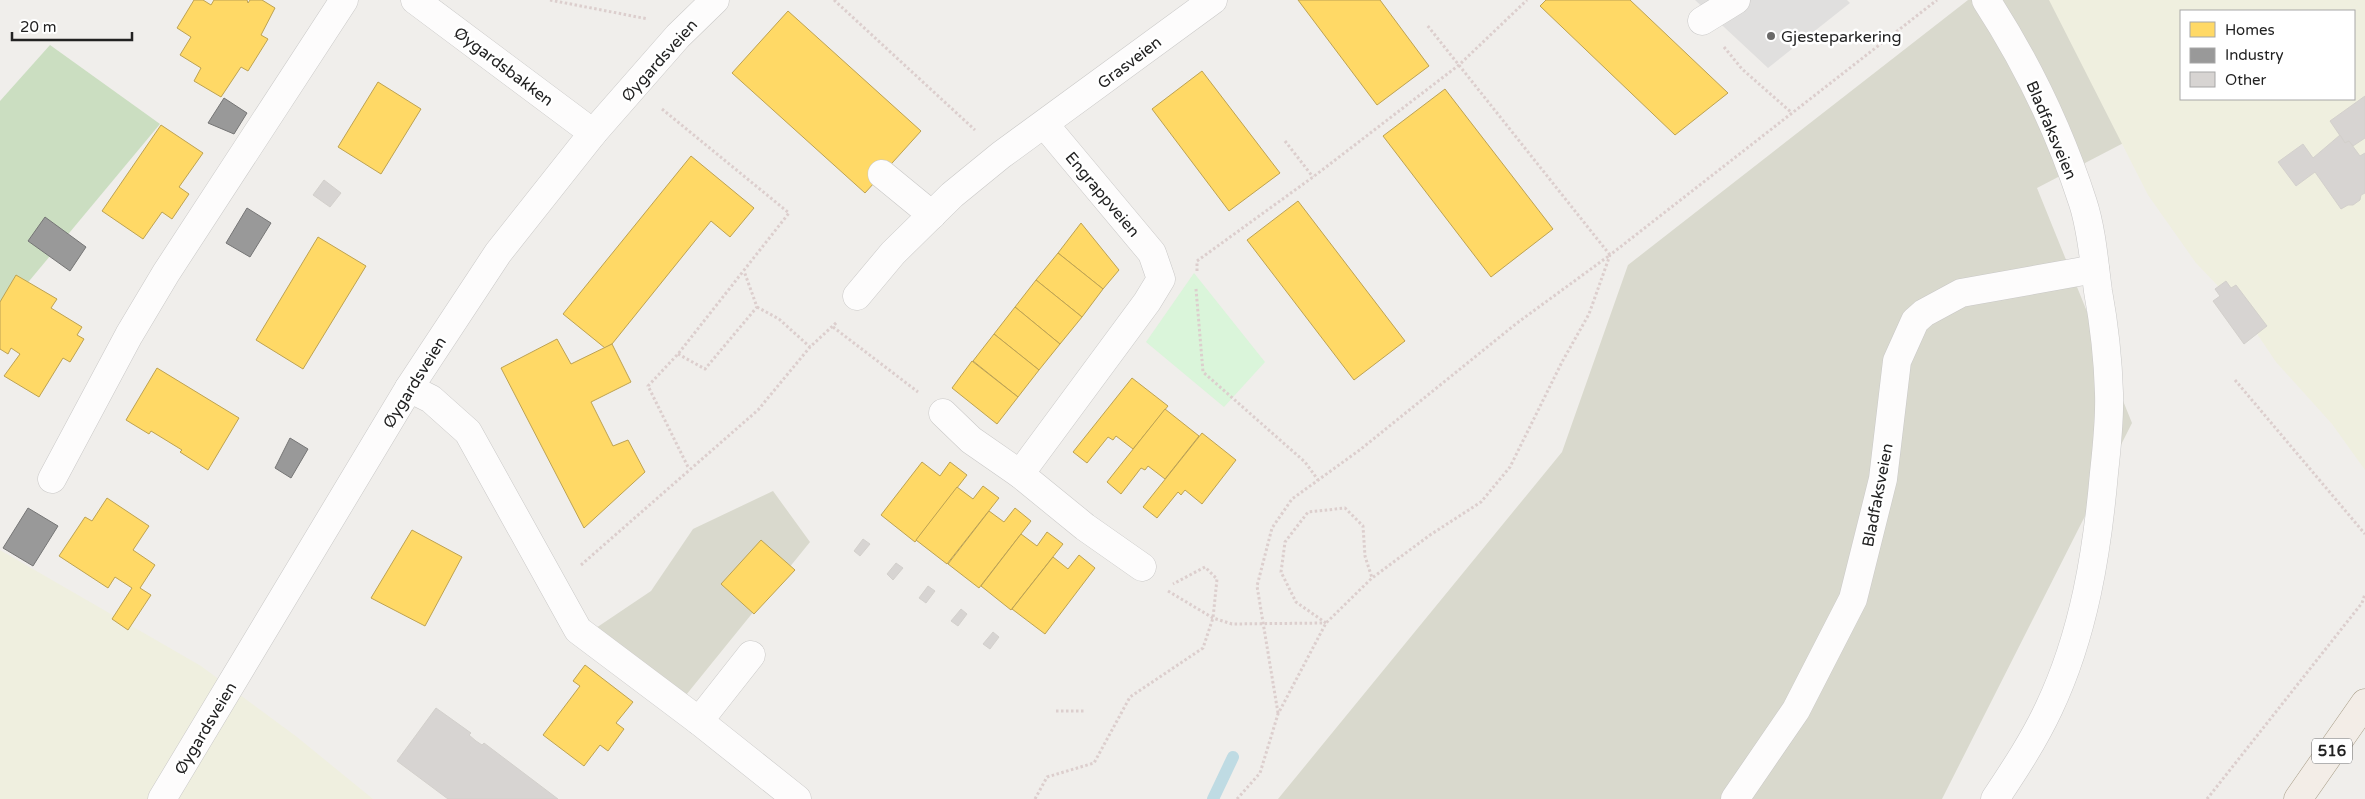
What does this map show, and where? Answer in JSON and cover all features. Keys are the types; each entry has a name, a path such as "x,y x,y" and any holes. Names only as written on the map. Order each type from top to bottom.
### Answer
{"main road":[{"name":"516","path":"2298,799 2365,703"}],"street":[{"path":"52,479 129,335 166,274 344,0"},
{"name":"Øygardsbakken","path":"415,0 593,133"},
{"name":"Øygardsveien","path":"162,799 409,388 498,253 593,133 678,36 715,0"},
{"name":"Grasveien","path":"1045,125 1213,0"},
{"path":"1702,20 1736,0"},
{"name":"Bladfaksveien","path":"1986,0 2011,38 2051,120 2083,205 2102,314 2109,392 2109,419 2100,522 2087,595 2066,667 2050,707 2029,748 1995,799"},
{"path":"857,296 893,253 952,195 1001,155 1045,125"},
{"name":"Engrappveien","path":"1045,125 1152,253 1161,280"},
{"path":"882,174 932,215"},
{"name":"Bladfaksveien","path":"1736,799 1796,710 1853,599 1883,479 1897,361 1915,322 1924,313 1961,294 2095,269"},
{"path":"1020,474 1142,310 1161,280"},
{"path":"409,388 431,399 468,432 578,630 699,721 797,799"},
{"path":"943,413 971,440 1020,474 1085,527 1142,567"},
{"path":"699,721 751,655"}],"path":[{"path":"550,0 656,20"},
{"path":"834,0 1001,155"},
{"path":"1196,278 1197,261 1313,177 1459,65 1527,0"},
{"path":"1278,714 1257,586 1272,528 1292,499 1361,449 1517,324 1610,255 1937,0"},
{"path":"1427,24 1610,255"},
{"path":"1742,69 1792,113"},
{"path":"661,108 789,213 678,354 648,386 689,469"},
{"path":"1284,141 1313,177"},
{"path":"1237,799 1260,773 1278,714 1326,623 1372,578 1430,535 1481,502 1510,467 1588,314 1610,255"},
{"path":"744,271 757,307 779,320 810,347"},
{"path":"1161,280 1196,287 1203,372 1305,462 1318,480"},
{"path":"555,589 758,410 810,347 833,327 857,296"},
{"path":"678,354 705,369 757,307"},
{"path":"833,327 922,396"},
{"path":"2236,380 2365,534"},
{"path":"1326,623 1296,602 1282,572 1285,542 1308,512 1345,508 1363,526 1365,556 1372,578"},
{"path":"1035,799 1047,777 1094,762 1130,696 1203,648 1213,618 1218,579 1205,567 1164,589 1213,618 1232,624 1326,623"},
{"path":"2207,799 2362,603 2365,594"},
{"path":"1056,710 1084,710"}],"shaded area":[{"name":"Gjesteparkering","path":"1695,0 1847,0 1850,3 1768,68"},
{"path":"1968,0 2365,0 2355,10 2180,10 2180,100 2206,100 2037,188 2132,423 1942,799 1278,799 1562,452 1628,265"},
{"path":"773,491 810,542 682,700 593,630 651,591 693,529"}],"green space":[{"path":"2049,0 2365,0 2365,470 2332,424 2276,362 2241,310 2196,263 2148,195"},
{"path":"50,45 160,124 0,316 0,101"},
{"path":"1194,273 1265,362 1224,407 1146,342"},
{"path":"0,550 201,666 297,737 373,799 0,799"}],"building: Homes":[{"path":"194,0 203,0 211,5 214,0 247,0 248,3 250,0 262,0 275,8 261,35 268,39 248,71 241,67 221,97 194,81 201,68 180,55 191,37 177,28"},
{"path":"1298,0 1380,0 1429,66 1377,105"},
{"path":"1546,0 1630,0 1728,93 1675,135 1540,6"},
{"path":"788,11 921,131 865,193 732,73"},
{"path":"1202,71 1280,173 1229,211 1152,109"},
{"path":"378,82 421,109 381,174 338,147"},
{"path":"1445,89 1553,229 1491,277 1383,136"},
{"path":"161,125 203,153 179,187 189,194 172,219 162,212 143,239 102,211"},
{"path":"691,156 754,208 730,237 711,221 612,344 605,348 563,314"},
{"path":"1298,201 1405,341 1354,380 1247,240"},
{"path":"1081,223 1119,270 1103,289 1058,253"},
{"path":"318,237 366,266 303,369 256,340"},
{"path":"1058,253 1103,289 1082,317 1036,280"},
{"path":"16,275 57,299 51,308 82,327 77,335 84,339 70,362 63,358 39,397 4,376 20,354 11,348 8,354 0,349 0,302"},
{"path":"1036,280 1082,317 1060,344 1015,307"},
{"path":"1015,307 1060,344 1039,370 994,334"},
{"path":"994,334 1039,370 1018,397 973,361"},
{"path":"557,339 571,364 612,344 631,382 591,402 613,446 628,440 645,472 584,528 501,368"},
{"path":"972,361 1018,397 997,424 952,388"},
{"path":"157,368 239,418 208,470 180,452 182,450 151,431 149,434 126,420"},
{"path":"1132,378 1168,406 1133,449 1116,436 1113,440 1108,437 1087,463 1073,452"},
{"path":"1165,409 1199,436 1165,479 1148,466 1145,470 1141,468 1121,494 1107,482"},
{"path":"1202,433 1236,460 1202,504 1185,490 1181,495 1178,492 1157,518 1143,507"},
{"path":"922,462 940,476 950,462 967,475 915,542 881,515"},
{"path":"983,486 999,498 947,564 916,540 957,487 973,499"},
{"path":"107,498 149,526 133,550 155,565 140,588 151,595 128,630 112,619 132,588 115,577 108,588 59,556 85,517 92,521"},
{"path":"1015,508 1031,521 979,588 948,564 989,511 1004,522"},
{"path":"412,530 462,557 425,626 371,598"},
{"path":"1047,532 1063,544 1011,610 981,586 1021,534 1037,546"},
{"path":"761,540 795,570 754,614 721,584"},
{"path":"1079,555 1095,568 1045,634 1012,609 1053,557 1068,569"},
{"path":"585,665 633,702 616,723 624,729 608,751 600,745 584,766 543,735 580,686 573,681"}],"building: Industry":[{"path":"224,98 247,113 234,134 208,123"},
{"path":"247,208 271,223 250,257 226,243"},
{"path":"45,217 86,247 70,271 28,241"},
{"path":"290,438 308,449 291,478 275,468"},
{"path":"28,508 58,526 33,566 3,548"}],"building: Other":[{"path":"2365,96 2365,138 2353,146 2349,141 2345,143 2330,121"},
{"path":"2340,135 2345,143 2349,141 2360,156 2365,153 2365,193 2353,205 2348,205 2341,209 2315,172 2296,186 2278,162 2303,144 2313,158"},
{"path":"324,180 341,193 330,207 313,195"},
{"path":"2226,281 2231,288 2236,285 2267,326 2244,344 2213,301 2220,296 2215,289"},
{"path":"863,539 870,544 860,556 854,551"},
{"path":"896,563 903,568 893,580 887,574"},
{"path":"928,586 935,591 926,603 919,598"},
{"path":"961,609 967,614 958,626 951,621"},
{"path":"993,632 999,637 990,649 983,644"},
{"path":"436,708 471,733 469,735 476,741 482,745 484,743 558,799 448,799 397,761"}],"waterway":[{"path":"1213,799 1233,757"}],"place":[{"name":"Gjesteparkering","path":"1771,36"}]}
